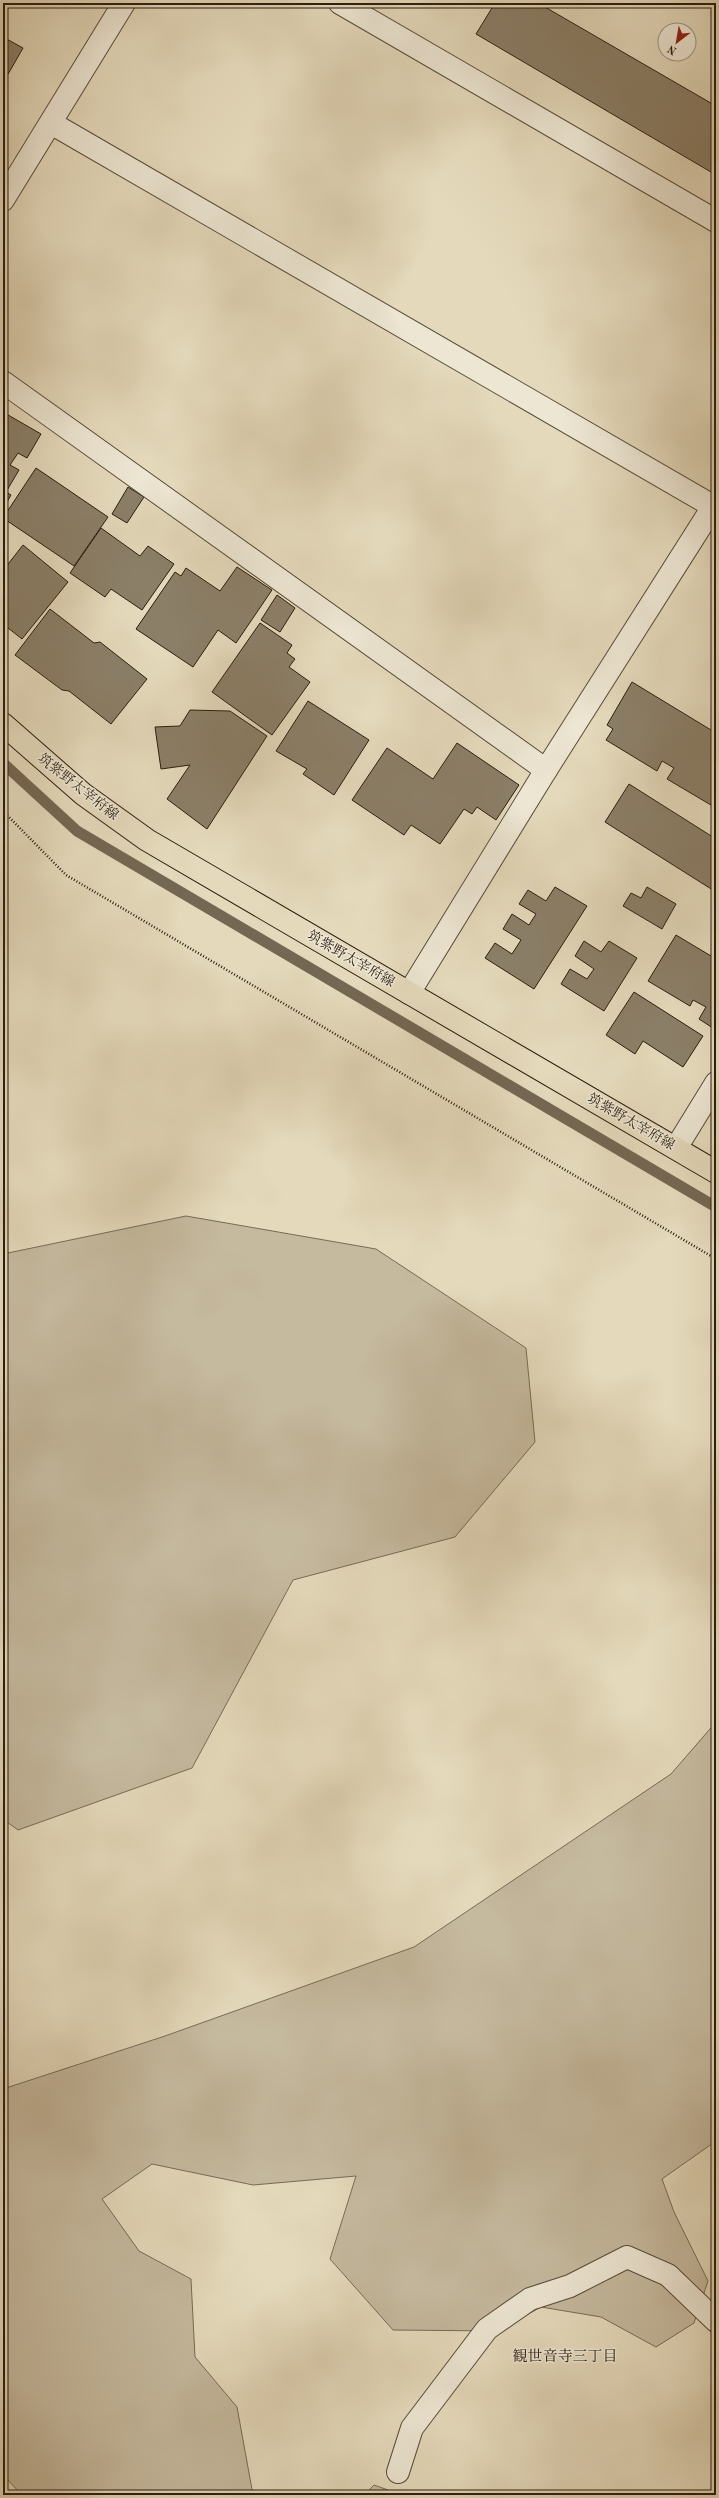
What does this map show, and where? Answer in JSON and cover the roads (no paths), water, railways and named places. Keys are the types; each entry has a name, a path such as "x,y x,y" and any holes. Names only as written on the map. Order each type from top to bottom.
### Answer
{"main road":[{"name":"筑紫野太宰府線","path":"3,724 83,794 146,840 716,1172"}],"street":[{"path":"3,200 124,3"},
{"path":"340,3 716,220"},
{"path":"51,123 715,505 546,770 409,992"},
{"path":"3,382 546,770"},
{"path":"676,1148 716,1083"},
{"path":"398,2472 412,2428 482,2335 487,2329 530,2299 570,2286 628,2257 668,2275 716,2321"}],"waterway":[{"path":"3,763 77,831 716,1207"}],"district":[{"name":"観世音寺三丁目","path":"565,2357"}]}
